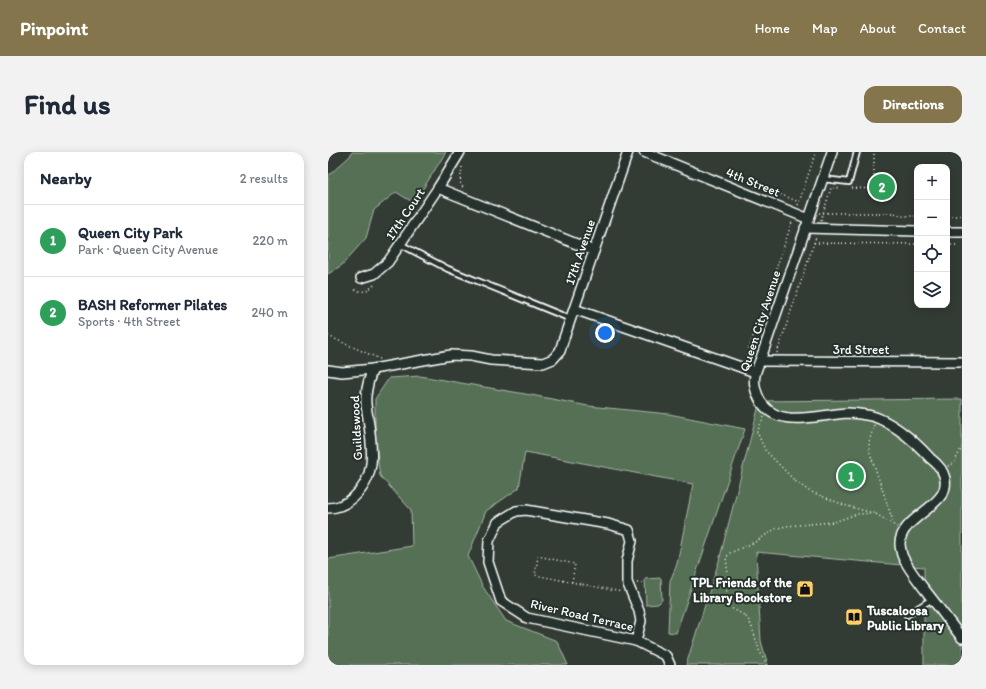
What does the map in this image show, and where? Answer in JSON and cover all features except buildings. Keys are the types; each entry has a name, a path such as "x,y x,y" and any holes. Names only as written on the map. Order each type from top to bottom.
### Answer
{"street":[{"name":"17th Court","path":"361,278 374,274 388,262 438,188 460,152"},
{"name":"17th Avenue","path":"393,365 451,355 532,363 543,363 553,359 560,351 628,152"},
{"name":"4th Street","path":"644,152 795,214 810,216"},
{"name":"Queen City Avenue","path":"768,410 760,401 755,389 754,372 760,361 832,152"},
{"path":"438,188 594,252"},
{"path":"805,228 914,231"},
{"path":"950,232 962,232"},
{"path":"574,309 754,372"},
{"name":"3rd Street","path":"760,361 962,362"},
{"path":"328,370 342,372 373,369 393,365"},
{"name":"Guildswood","path":"328,508 343,505 351,500 362,489 369,477 372,466 366,397 368,383 373,369"},
{"path":"768,410 777,415 798,419 848,413 868,415 877,418 899,430 927,454 941,469 946,483 946,489 935,503 903,531 900,541 901,553 918,581 962,638"},
{"name":"River Road Terrace","path":"636,641 641,621 639,611 627,582 628,561 632,541 629,530 608,524 526,510 516,510 498,522 489,541 488,562 501,602 527,618 636,641 666,656 670,665"}],"lane":[{"path":"823,179 849,182 857,152"},
{"path":"400,244 448,269 571,319"},
{"path":"907,615 932,599"}],"path":[{"path":"745,361 816,152"},
{"path":"852,188 874,189 874,152"},
{"path":"463,163 460,182 464,189"},
{"path":"769,361 775,357 831,188 845,188"},
{"path":"810,216 823,213 894,213 903,216 914,216"},
{"path":"950,216 962,216"},
{"path":"814,243 914,244"},
{"path":"950,245 962,245"},
{"path":"328,336 393,365"},
{"path":"768,410 757,432 765,450 795,481 805,488 823,496 859,510 876,513 903,531"},
{"path":"877,418 868,442 869,450 895,525"},
{"path":"941,469 954,463 962,447"},
{"path":"858,514 859,510"},
{"path":"767,665 759,650 748,619 731,608 728,602 726,594 729,582 726,558 730,553 786,526 834,522 858,514 876,513"},
{"path":"572,582 575,564 538,556 535,575 572,582 632,593"}],"green space":[{"path":"352,152 446,152 414,203 396,192 374,210 366,238 342,265 328,274 328,176 350,156"},
{"path":"420,376 588,406 669,414 745,429 676,633 668,632 670,581 677,564 693,484 525,452 519,488 486,511 468,556 483,587 506,621 557,641 568,665 328,665 328,559 412,546 411,510 380,476 375,439 375,399 389,378"},
{"path":"962,399 962,665 924,665 924,567 756,552 761,641 768,665 686,665 719,561 760,401"},
{"path":"661,578 662,600 658,604 646,605 645,579"}],"place":[{"name":"BASH Reformer Pilates","path":"882,187"},
{"name":"Queen City Park","path":"851,476"},
{"name":"TPL Friends of the Library Bookstore","path":"805,589"},
{"name":"Tuscaloosa Public Library","path":"854,617"}]}
